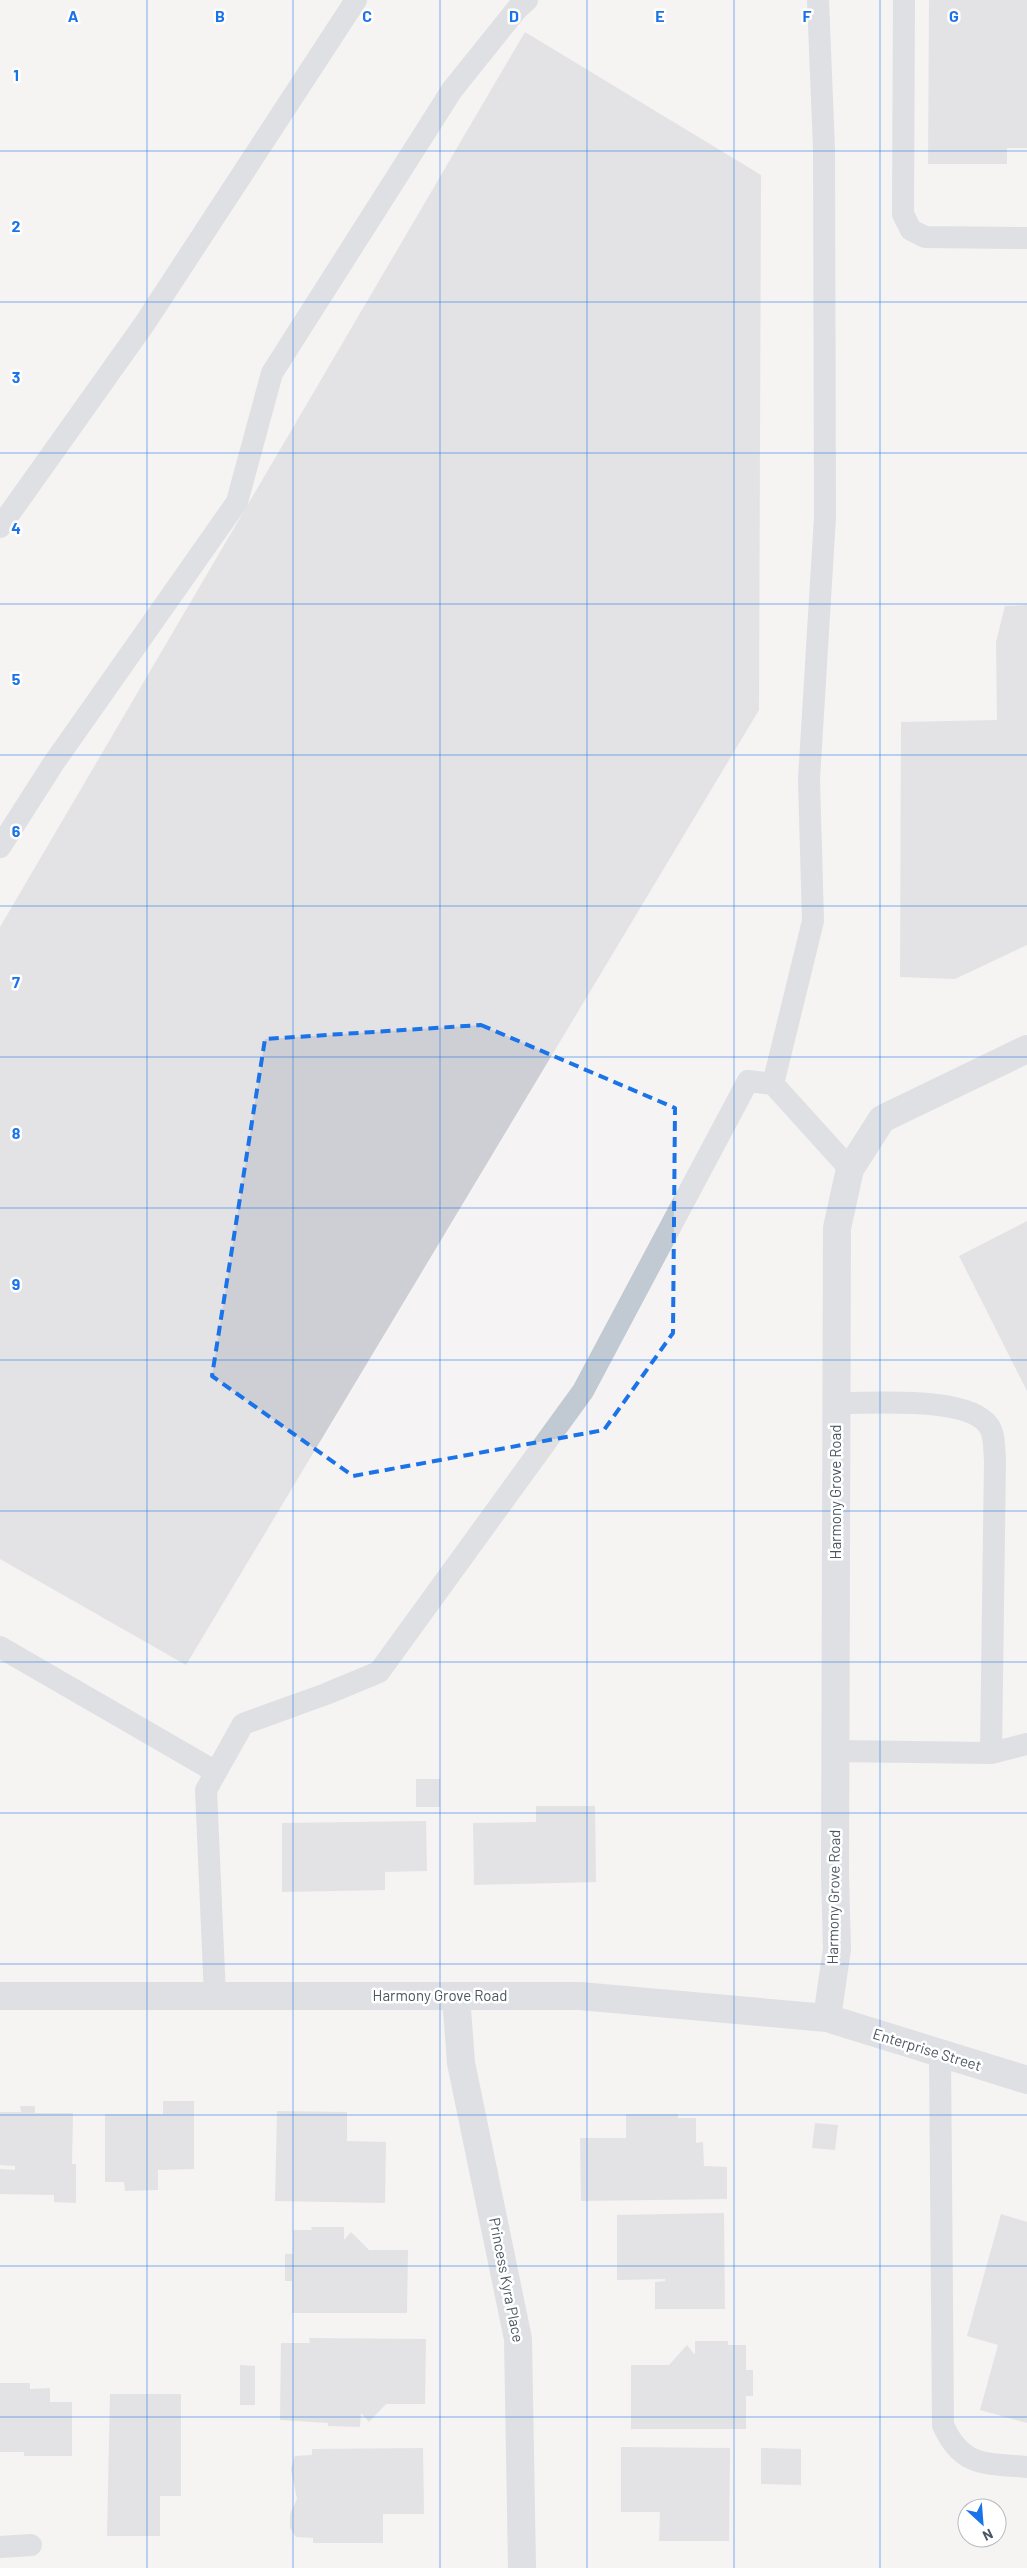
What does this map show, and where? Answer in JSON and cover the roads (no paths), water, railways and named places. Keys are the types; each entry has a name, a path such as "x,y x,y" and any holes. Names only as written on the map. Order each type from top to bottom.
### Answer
{"street":[{"name":"Harmony Grove Road","path":"0,1996 580,1996 827,2018 837,1949 835,1751 837,1228 850,1169 882,1119 1027,1049"},
{"name":"Princess Kyra Place","path":"456,1996 460,2063 518,2339 522,2568"},
{"name":"Enterprise Street","path":"827,2018 1027,2080"}],"lane":[{"path":"0,527 145,323 356,0"},
{"path":"0,847 53,764 237,502 272,373 452,90 517,9 527,0"},
{"path":"773,1084 813,921 809,779 824,517 824,149 818,0"},
{"path":"904,0 903,214 911,230 925,238 1027,238"},
{"path":"215,1996 206,1790 243,1724 326,1694 379,1672 583,1390 748,1082 773,1084 850,1169"},
{"path":"836,1403 939,1404 961,1408 976,1415 989,1426 994,1442 995,1460 991,1753"},
{"path":"0,1647 216,1772"},
{"path":"835,1751 991,1753 1027,1744"},
{"path":"940,2054 943,2425 950,2440 962,2454 979,2462 1027,2467"},
{"path":"0,2547 31,2545"}]}
